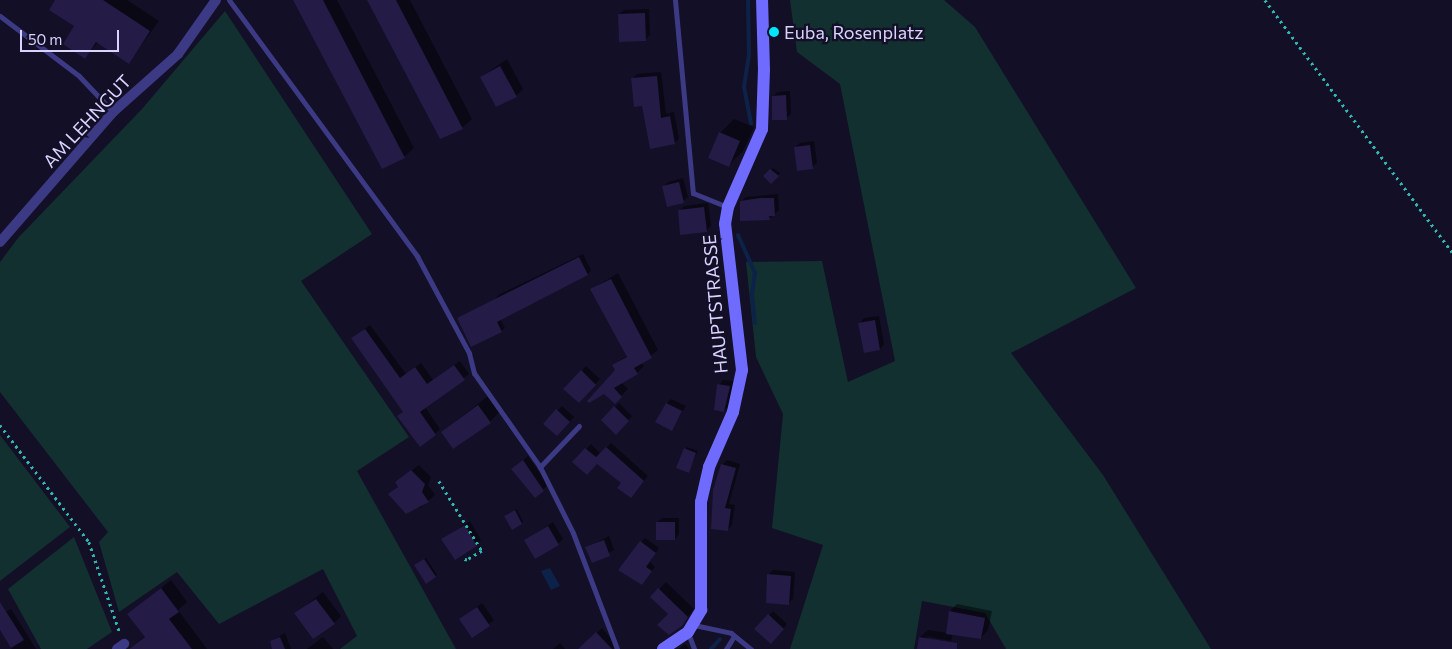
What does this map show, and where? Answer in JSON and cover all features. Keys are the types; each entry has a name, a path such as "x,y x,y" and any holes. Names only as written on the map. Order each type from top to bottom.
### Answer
{"street":[{"name":"AM LEHNGUT","path":"0,242 113,112 178,54 216,0"},
{"name":"HAUPTSTRASSE","path":"691,629 701,610 701,502 709,467 733,412 742,370 725,224 728,207 762,129 762,0"},
{"path":"663,649 691,629"}],"lane":[{"path":"229,0 417,256 469,353 474,373 540,467 573,533 617,649"},
{"path":"675,0 693,193 728,207"},
{"path":"0,16 79,76 113,112"},
{"path":"540,467 579,426"},
{"path":"694,649 691,629 734,636 751,649"},
{"path":"726,649 734,636"}],"path":[{"path":"1265,0 1452,252"},
{"path":"0,424 89,542 120,646"},
{"path":"439,481 482,550 467,560 462,559"}],"green space":[{"path":"790,0 944,0 975,27 1136,288 1011,353 1103,475 1211,649 1006,649 985,613 922,601 914,649 790,649 823,545 772,528 783,414 756,357 746,262 822,261 848,382 895,361 840,84 797,52"},
{"path":"225,11 372,234 301,281 409,437 357,471 456,649 340,649 357,636 323,569 219,624 177,572 119,612 99,542 108,532 0,392 0,262 18,238 142,109"},
{"path":"0,435 70,527 0,581"},
{"path":"74,537 112,632 87,649 41,649 8,589"}],"water":[{"path":"550,568 560,586 551,590 541,571"}],"building":[{"path":"55,0 103,0 150,31 129,64 96,42 85,59 63,44 74,26 49,10"},
{"path":"293,0 323,0 405,158 382,169"},
{"path":"367,0 396,0 463,129 440,139"},
{"path":"645,13 646,41 619,42 618,14"},
{"path":"500,66 517,97 496,107 480,77"},
{"path":"657,76 661,118 670,116 675,144 650,149 642,106 634,107 631,78"},
{"path":"786,95 787,120 772,120 772,96"},
{"path":"719,132 740,141 729,167 708,158"},
{"path":"810,145 813,169 797,171 794,147"},
{"path":"770,169 779,176 771,184 763,176"},
{"path":"679,182 684,203 667,207 662,186"},
{"path":"774,198 775,216 769,216 770,220 740,221 740,201"},
{"path":"704,207 707,232 680,235 678,210"},
{"path":"579,257 588,275 497,322 502,332 471,347 457,318"},
{"path":"611,279 652,358 634,368 638,374 614,388 622,397 615,404 604,394 589,403 587,401 615,370 612,365 627,357 590,289"},
{"path":"875,320 880,350 864,353 858,323"},
{"path":"365,329 400,378 415,367 427,384 454,365 465,380 420,412 436,435 420,447 397,416 403,412 351,338"},
{"path":"581,370 596,385 579,403 563,389"},
{"path":"717,384 730,386 724,412 714,410"},
{"path":"666,403 682,411 672,431 655,422"},
{"path":"478,405 491,423 453,449 441,432"},
{"path":"614,406 629,421 616,435 601,420"},
{"path":"556,409 570,422 557,436 543,424"},
{"path":"606,447 644,481 631,498 617,488 621,483 597,464 587,475 572,462 585,448 596,457"},
{"path":"684,448 696,453 689,473 676,468"},
{"path":"523,460 544,491 535,498 511,469"},
{"path":"721,464 736,468 725,508 731,509 728,531 711,529 713,490"},
{"path":"411,470 425,484 422,492 429,502 406,514 388,494 398,487 395,482"},
{"path":"515,510 522,524 512,530 504,516"},
{"path":"656,522 675,522 675,540 656,540"},
{"path":"465,525 477,546 455,560 441,539"},
{"path":"548,526 559,545 535,559 524,540"},
{"path":"604,540 610,556 592,563 585,547"},
{"path":"640,541 656,553 646,567 652,571 642,585 618,570"},
{"path":"424,559 436,577 426,584 414,565"},
{"path":"767,574 791,576 789,605 766,603"},
{"path":"161,588 179,612 169,619 192,649 129,649 145,637 127,614"},
{"path":"658,588 688,617 682,626 669,635 657,625 668,614 650,597"},
{"path":"316,599 335,624 313,639 294,613"},
{"path":"0,602 24,640 11,648 0,630"},
{"path":"477,607 490,626 472,638 459,619"},
{"path":"949,611 985,618 981,639 946,634"},
{"path":"768,614 784,629 771,644 754,629"},
{"path":"596,632 612,649 578,649"},
{"path":"280,637 285,649 272,649 270,641"},
{"path":"919,637 957,643 957,649 917,649"}],"waterway":[{"path":"748,0 749,55 744,87 751,123"},
{"path":"738,235 755,273 752,295 755,323"},
{"path":"711,649 720,639"}],"place":[{"name":"Euba, Rosenplatz","path":"774,32"}]}
